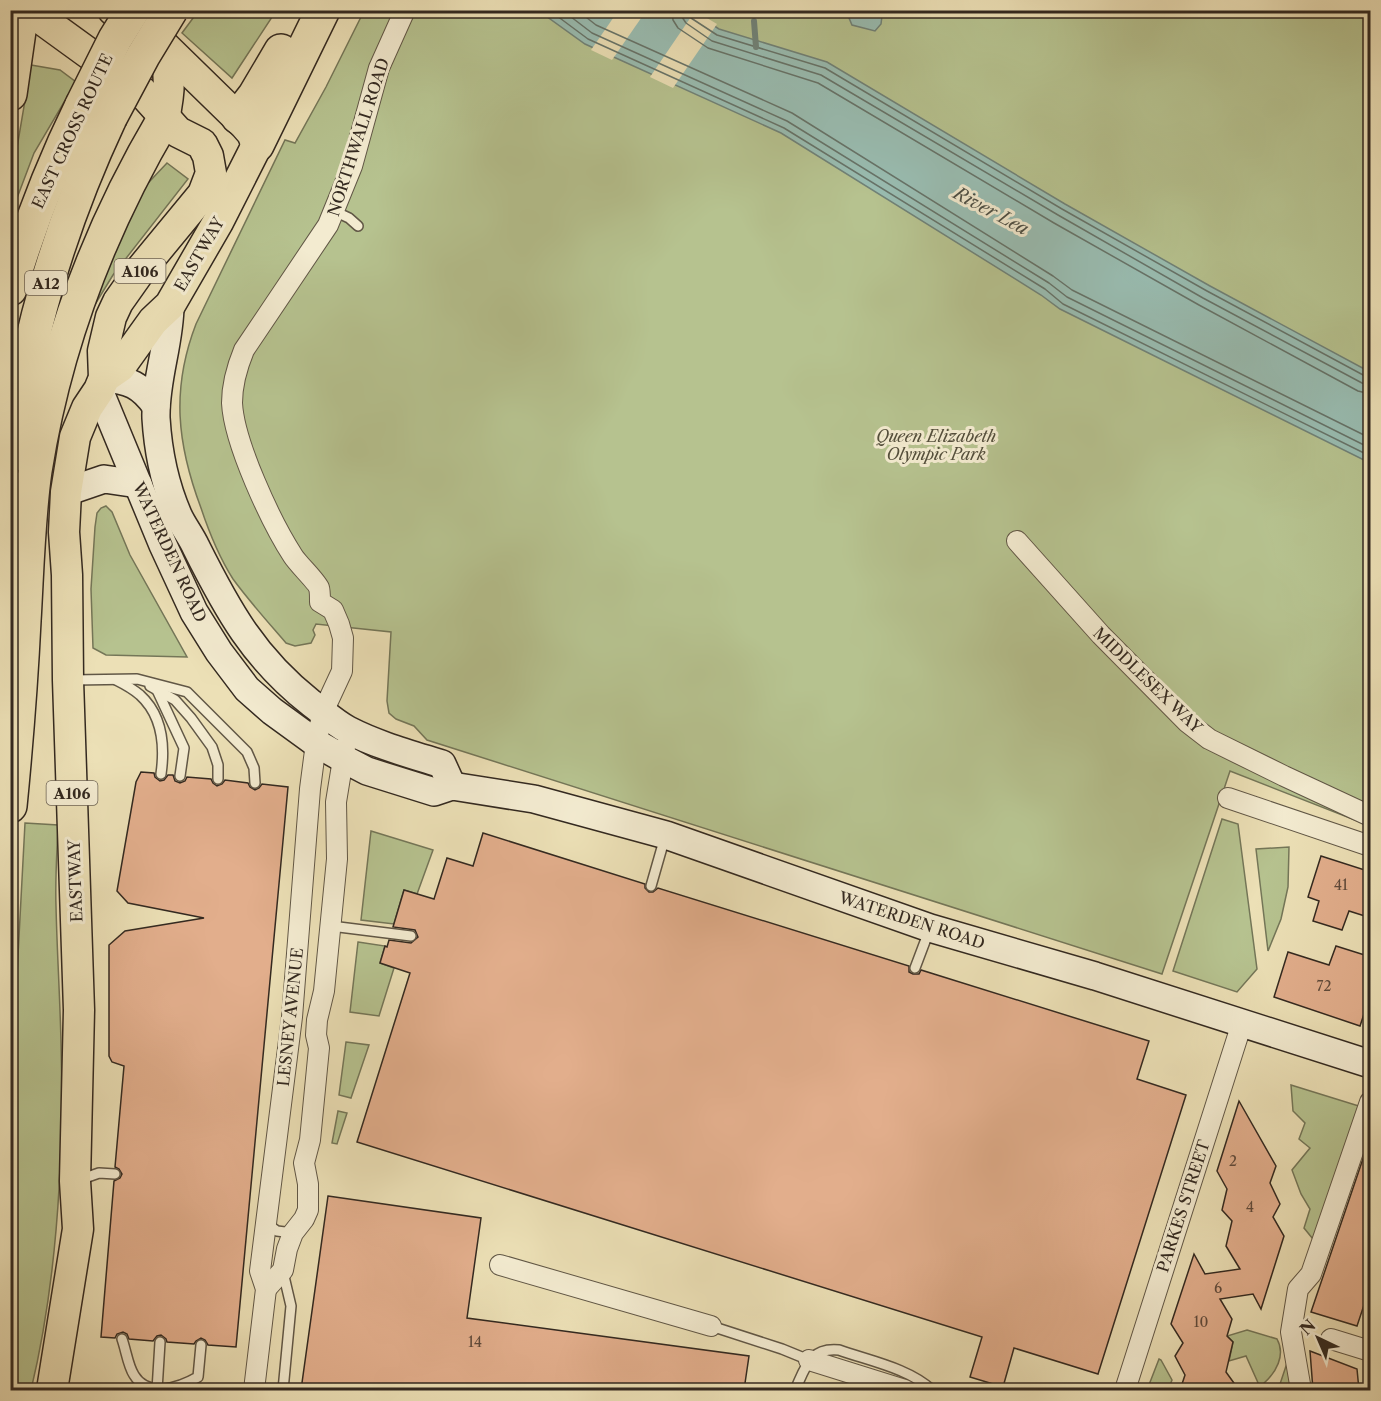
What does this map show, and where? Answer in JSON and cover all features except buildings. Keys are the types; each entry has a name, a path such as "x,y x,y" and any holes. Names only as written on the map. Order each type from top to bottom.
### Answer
{"highway":[{"path":"10,94 22,10"},
{"name":"EAST CROSS ROUTE","path":"10,456 24,374 40,302 56,250 81,183 115,39 133,10"},
{"name":"EAST CROSS ROUTE","path":"10,290 48,177 96,112 132,76 171,10"},
{"path":"238,117 255,95 304,10"},
{"path":"257,145 323,10"},
{"name":"A12","path":"10,806 20,699 30,516 35,473 51,391 73,313 100,243 137,166 164,119"}],"main road":[{"path":"28,10 142,92 178,132 197,140 217,131 238,117"},
{"path":"113,10 163,45 238,117 252,134 257,145"},
{"path":"163,45 170,68 169,98 164,119"},
{"name":"EASTWAY","path":"101,384 107,331 118,302 142,268 203,194 207,184 211,173 208,156 205,147 197,140"},
{"name":"EASTWAY","path":"52,1390 78,1229 75,1181 79,1011 68,680 68,575 64,531 66,492 75,437 87,408 101,384 120,367 153,321 170,305 218,222 257,145"}],"street":[{"name":"NORTHWALL ROAD","path":"316,743 323,712 342,671 343,639 333,610 320,602 319,588 284,542 259,487 235,424 232,392 235,372 244,350 271,307 323,235 334,212 354,158 379,68 405,10"},
{"name":"WATERDEN ROAD","path":"170,305 169,333 160,372 156,406 161,461 178,516 223,601 266,662 292,687 346,729 384,746 442,764 452,786"},
{"path":"101,384 120,379 132,383 146,391 156,406"},
{"name":"WATERDEN ROAD","path":"101,384 154,525 194,612 219,652 247,688 260,700 316,743 344,759 367,771 434,792 452,786 562,806 666,835 930,928 1095,976 1371,1064"},
{"path":"66,492 104,479 138,484"},
{"name":"MIDDLESEX WAY","path":"1017,541 1101,635 1186,722 1216,742 1371,816"},
{"path":"344,759 346,729"},
{"name":"LESNEY AVENUE","path":"254,1390 266,1289 260,1271 292,1017 310,789 316,743"},
{"name":"LESNEY AVENUE","path":"266,1289 283,1269 293,1233 308,1210 308,1184 304,1163 310,1140 319,1048 316,1035 317,1020 324,992 337,859 336,802 344,759"},
{"path":"1228,798 1371,846"},
{"name":"PARKES STREET","path":"1125,1390 1242,1023"},
{"path":"1301,1390 1291,1332 1293,1309 1298,1289 1311,1274 1371,1102"},
{"path":"500,1265 711,1326"},
{"path":"1331,1339 1371,1351"},
{"path":"809,1360 905,1390"}],"lane":[{"path":"334,212 350,218 358,226"},
{"path":"114,679 138,693 150,705 160,725 163,760 161,774"},
{"path":"68,680 137,679 186,692 247,752 254,768 255,783"},
{"path":"137,679 175,700 212,747 218,765 218,780"},
{"path":"157,690 184,747 180,776"},
{"path":"651,885 666,835"},
{"path":"331,926 411,936"},
{"path":"915,968 930,928"},
{"path":"75,1181 99,1173 115,1174"},
{"path":"267,1224 278,1231 293,1233"},
{"name":"LESNEY AVENUE","path":"283,1269 291,1306 283,1390"},
{"path":"711,1326 782,1348 809,1360"},
{"path":"122,1339 133,1374 140,1382 157,1390 183,1386 198,1377 201,1345"},
{"path":"157,1390 160,1342"},
{"path":"795,1390 809,1360 817,1353 829,1349 839,1350 910,1374 932,1390"}],"green space":[{"path":"199,10 276,11 232,78 182,33"},
{"name":"Queen Elizabeth Olympic Park","path":"364,11 1370,11 1370,826 1230,771 1162,974 427,740 414,726 396,719 389,713 387,701 391,632 316,624 313,630 315,635 311,643 295,646 286,643 233,579 207,526 193,484 182,439 180,394 188,348 196,324 285,140 295,143"},
{"path":"31,65 60,70 76,82 34,153 11,214 11,183"},
{"path":"167,163 188,179 113,275 91,311 143,179 149,182"},
{"path":"106,506 112,512 130,555 187,657 106,655 93,648 91,589 95,527 97,513"},
{"path":"1222,819 1238,824 1257,969 1237,992 1173,971"},
{"path":"25,823 58,825 56,896 62,1087 60,1174 48,1304 31,1390 11,1390 10,1107"},
{"path":"371,831 433,850 417,894 404,890 394,924 361,920"},
{"path":"1289,847 1288,887 1281,919 1268,951 1256,849"},
{"path":"358,942 385,946 380,963 394,968 379,1016 350,1012"},
{"path":"346,1042 369,1045 351,1098 339,1095"},
{"path":"1291,1085 1362,1107 1317,1244 1304,1228 1310,1209 1301,1194 1292,1170 1310,1148 1299,1139 1305,1123 1293,1111"},
{"path":"338,1111 347,1113 337,1144 332,1143"},
{"path":"1247,1330 1277,1339 1280,1345 1280,1357 1276,1369 1263,1384 1265,1390 1257,1390 1259,1385 1246,1356 1229,1361 1233,1342 1227,1336"},
{"path":"1289,1357 1296,1390 1278,1390"},
{"path":"1159,1359 1172,1380 1168,1390 1147,1390"}],"water":[{"name":"River Lea","path":"539,11 691,11 719,29 827,62 1065,204 1210,286 1370,372 1370,463 1060,309 781,133 585,44"},
{"path":"861,11 872,11 882,16 881,24 875,31 852,25 849,18"}],"pier":[{"path":"618,11 646,11 612,60 591,50"},
{"path":"695,11 717,24 673,88 650,77"}],"waterway":[{"path":"754,21 756,47"}]}
